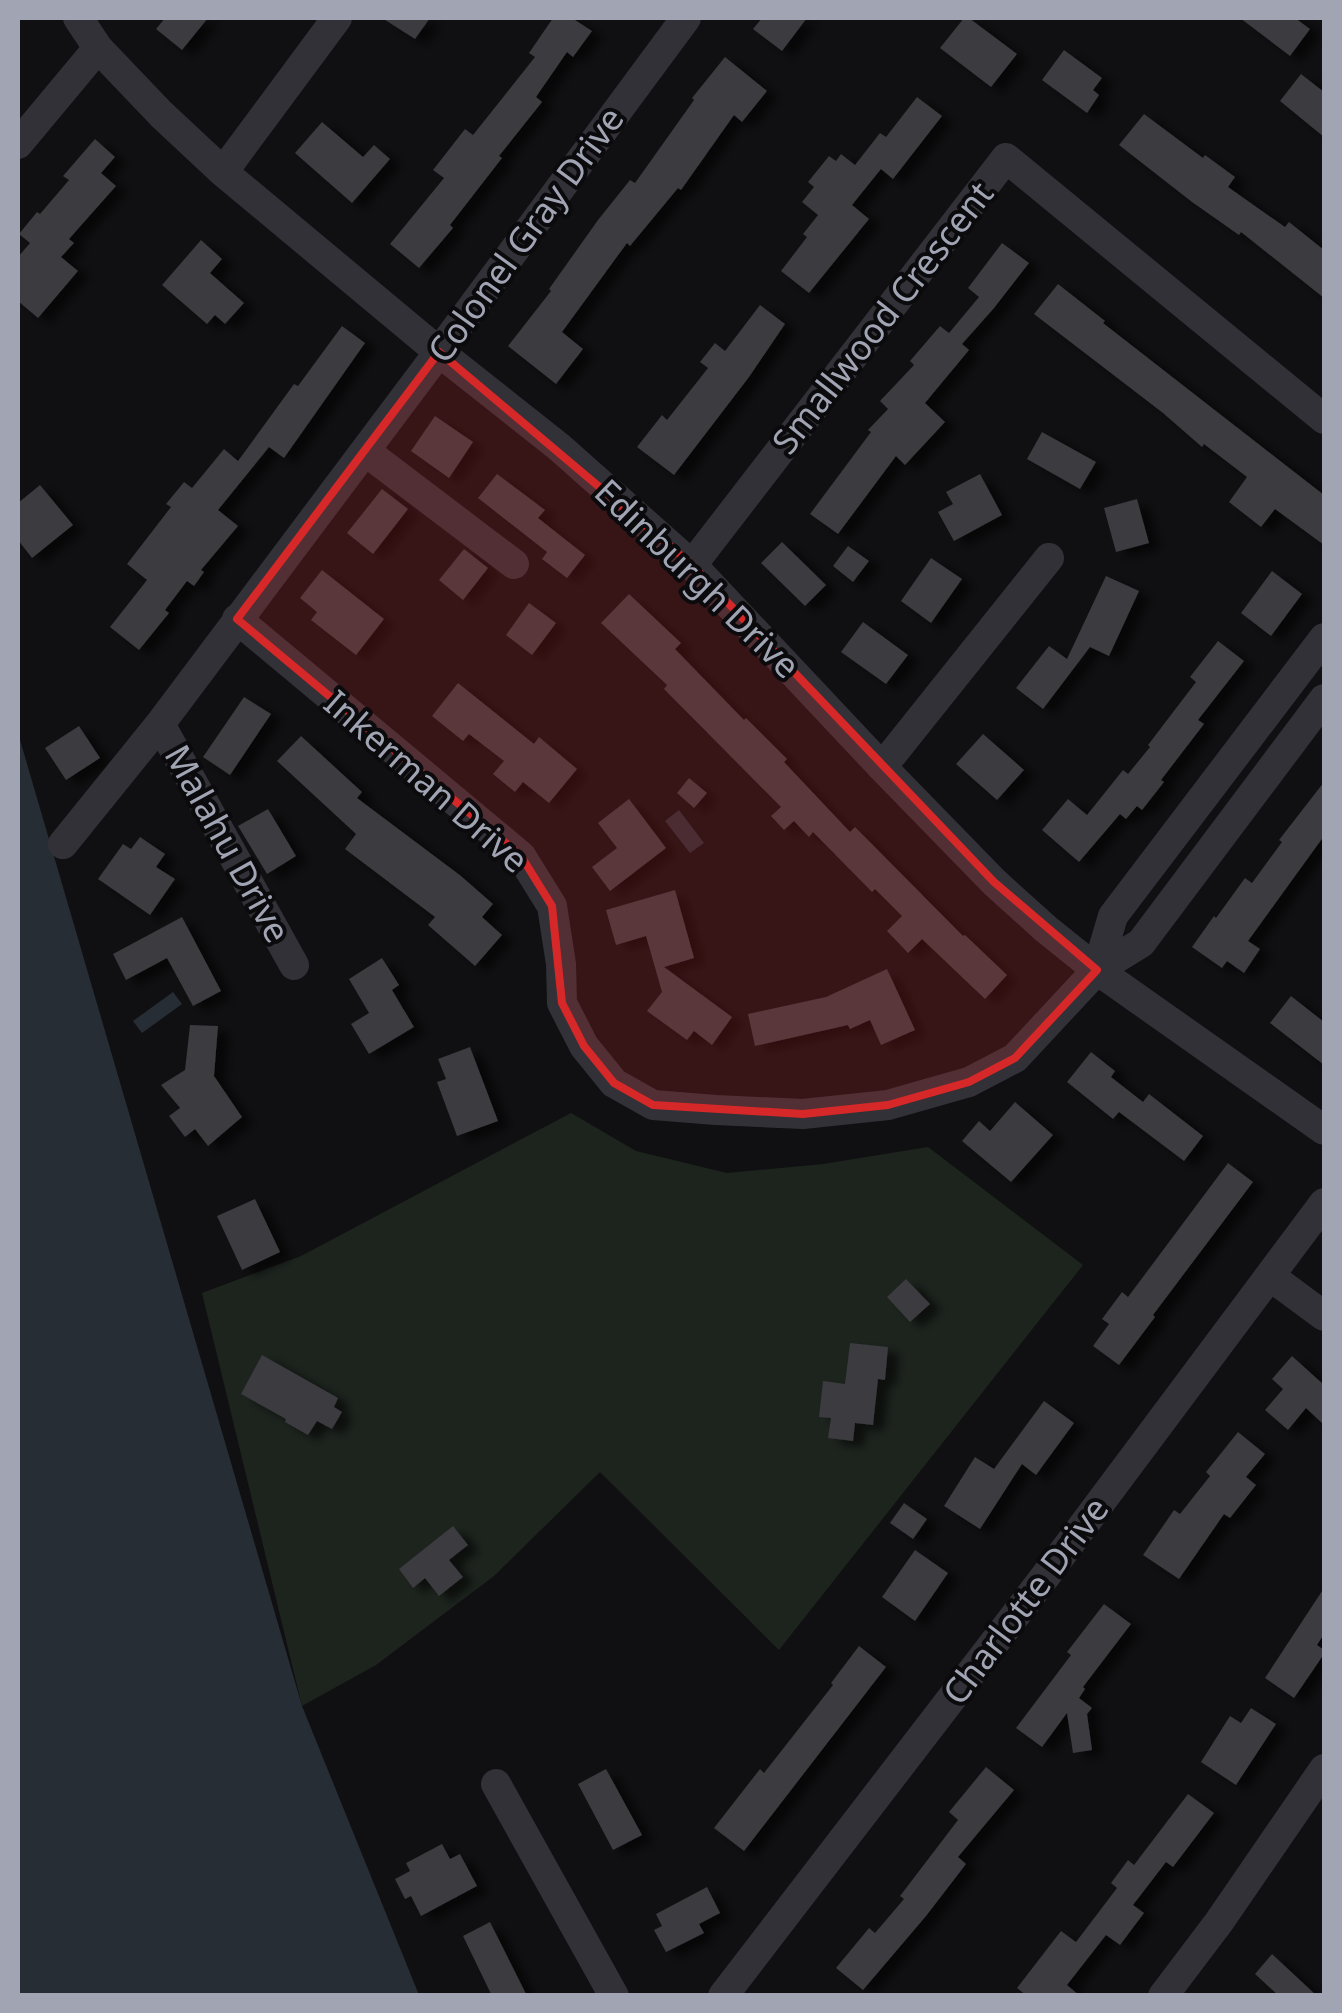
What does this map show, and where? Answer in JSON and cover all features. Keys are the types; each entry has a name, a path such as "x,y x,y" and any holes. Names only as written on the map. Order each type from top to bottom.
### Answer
{"street":[{"name":"Edinburgh Drive","path":"78,18 98,48 224,172 439,352 560,447 692,565 882,767 994,882 1046,929 1097,970 1324,1130"},
{"path":"224,172 337,18"},
{"name":"Colonel Gray Drive","path":"63,844 160,724 686,18"},
{"path":"18,144 98,48"},
{"name":"Smallwood Crescent","path":"692,565 1006,158 1324,419"},
{"path":"364,451 514,564"},
{"path":"882,767 1049,558"},
{"name":"Inkerman Drive","path":"237,619 521,856 552,906 562,1002 584,1046 614,1083 654,1105 803,1114 888,1106 969,1082 1015,1058 1097,970 1141,943 1324,699"},
{"name":"Inkerman Drive","path":"1097,970 1114,916 1324,638"},
{"name":"Malahu Drive","path":"160,724 294,966"},
{"name":"Charlotte Drive","path":"722,1996 1035,1590 1324,1203"},
{"path":"1270,1276 1324,1316"},
{"path":"1163,1996 1324,1769"},
{"path":"496,1784 614,1996"}],"highlighted area":[{"path":"439,352 692,565 994,882 1097,970 1015,1058 969,1082 888,1105 803,1114 653,1105 614,1083 584,1046 562,1003 552,906 521,856 237,619"}],"shaded area":[{"path":"18,733 302,1706 419,1995 18,1995"},
{"path":"679,810 704,843 690,853 665,821"},
{"path":"173,992 182,1004 142,1033 133,1021"},
{"path":"571,1113 636,1151 727,1173 823,1164 928,1147 1083,1265 779,1650 600,1472 494,1576 376,1665 302,1706 202,1293 301,1256"}],"building":[{"path":"165,18 208,18 182,50 156,29"},
{"path":"382,18 430,18 415,39"},
{"path":"553,18 572,18 592,31 573,57 567,52 536,97 542,102 450,225 453,228 419,268 390,244 444,178 433,170 465,129 473,135 535,57 529,53"},
{"path":"762,18 807,18 782,51 753,29"},
{"path":"964,18 1017,54 991,87 940,48"},
{"path":"1240,18 1295,18 1310,29 1290,56"},
{"path":"1064,50 1102,78 1093,90 1099,95 1087,113 1042,80"},
{"path":"725,57 767,91 742,122 734,115 681,190 678,188 630,246 627,243 562,332 583,349 556,384 508,346 551,291 598,220 630,180 635,183 692,98"},
{"path":"1301,74 1324,92 1324,137 1280,101"},
{"path":"917,97 942,116 893,179 881,169 852,205 869,219 809,293 781,271 818,215 802,202 814,187 808,182 829,156 836,161 841,154 855,165 880,133 886,137"},
{"path":"1144,114 1235,177 1228,187 1285,227 1289,222 1324,250 1324,298 1241,232 1239,235 1192,202 1119,145"},
{"path":"322,122 363,157 374,145 390,159 352,203 295,153"},
{"path":"95,139 115,157 101,173 116,186 69,239 74,243 61,257 78,271 38,318 18,301 18,257 30,243 19,234 69,180 63,176"},
{"path":"201,240 222,259 210,273 244,303 225,324 215,315 207,324 162,285"},
{"path":"1002,243 1029,263 962,344 969,350 925,403 945,422 905,465 896,456 838,534 810,514 871,432 868,430 888,409 880,401 914,365 910,361 940,326 949,333 979,297 968,288"},
{"path":"1058,284 1324,495 1324,545 1275,509 1261,527 1229,502 1247,477 1204,444 1202,447 1034,314"},
{"path":"760,305 785,324 674,475 637,447 662,415 667,420 708,368 700,362 715,343 725,351"},
{"path":"342,326 365,343 284,458 269,447 218,510 238,526 201,570 204,572 194,586 187,581 165,610 169,613 139,650 110,627 147,580 127,564 171,507 166,504 184,482 192,488 224,449 238,461"},
{"path":"435,416 473,442 449,478 411,451"},
{"path":"1042,432 1096,462 1080,489 1027,459"},
{"path":"497,474 545,510 538,518 585,555 567,578 542,559 547,552 478,498"},
{"path":"980,474 1002,515 954,541 938,512 953,504 946,492"},
{"path":"40,485 73,525 32,558 18,540 18,503"},
{"path":"382,489 408,509 373,554 347,533"},
{"path":"1137,499 1149,543 1116,552 1104,508"},
{"path":"782,542 826,585 805,606 761,563"},
{"path":"848,546 869,561 853,582 833,566"},
{"path":"464,549 488,568 463,600 439,580"},
{"path":"931,558 962,579 931,623 901,601"},
{"path":"322,570 384,619 356,655 311,620 317,612 300,598"},
{"path":"1272,571 1302,594 1271,636 1241,613"},
{"path":"1106,576 1139,591 1109,656 1090,647 1043,709 1016,688 1049,646 1067,659"},
{"path":"629,594 681,643 675,649 787,759 784,762 850,832 855,827 1007,975 985,999 922,939 908,953 887,931 902,916 875,889 872,892 813,832 809,837 794,821 784,830 771,816 781,807 664,689 667,685 601,623"},
{"path":"529,603 556,623 532,655 506,635"},
{"path":"863,622 908,655 886,684 841,652"},
{"path":"1218,641 1244,661 1198,720 1204,724 1142,810 1137,806 1126,819 1120,814 1079,862 1042,830 1068,799 1087,815 1123,770 1128,774 1196,682 1190,677"},
{"path":"458,683 534,744 539,737 577,769 549,803 523,782 515,792 493,774 504,761 469,734 463,741 432,716"},
{"path":"244,697 271,714 230,775 203,757"},
{"path":"79,726 100,758 66,780 45,748"},
{"path":"983,734 1024,770 997,800 956,764"},
{"path":"301,736 362,792 357,798 493,904 482,917 502,935 475,966 428,925 435,917 345,849 356,834 277,761"},
{"path":"689,778 707,793 694,808 677,793"},
{"path":"1324,782 1324,836 1248,941 1260,949 1244,973 1227,961 1222,968 1192,947 1245,878 1252,883"},
{"path":"629,799 666,848 610,891 592,867 617,848 598,823"},
{"path":"268,809 296,856 267,874 238,826"},
{"path":"140,837 165,854 156,867 175,879 150,915 98,879 123,844 131,849"},
{"path":"675,890 694,958 664,967 732,1017 712,1045 694,1031 687,1040 647,1011 662,992 646,936 616,945 606,910"},
{"path":"182,917 221,991 193,1006 167,958 126,980 113,954"},
{"path":"382,958 399,985 392,990 414,1027 369,1054 351,1024 369,1013 349,979"},
{"path":"887,969 915,1030 881,1045 870,1020 850,1029 848,1025 755,1046 748,1014 826,997"},
{"path":"1291,996 1324,1022 1324,1065 1270,1023"},
{"path":"190,1025 218,1026 214,1076 242,1117 208,1146 195,1129 185,1137 169,1116 180,1108 161,1085 185,1070"},
{"path":"470,1047 498,1121 457,1136 437,1082 446,1079 438,1059"},
{"path":"1091,1052 1115,1071 1111,1077 1143,1102 1149,1094 1203,1136 1184,1161 1119,1112 1113,1119 1067,1082"},
{"path":"1015,1102 1053,1135 1011,1182 962,1141 979,1121 990,1131"},
{"path":"1228,1163 1253,1182 1119,1365 1093,1346 1109,1324 1102,1319 1122,1292 1128,1297"},
{"path":"255,1199 280,1252 242,1270 217,1216"},
{"path":"906,1279 930,1304 910,1322 887,1297"},
{"path":"850,1343 888,1347 885,1380 878,1379 873,1425 855,1423 853,1441 828,1438 831,1418 819,1417 823,1381 845,1384"},
{"path":"262,1355 338,1398 334,1407 342,1412 332,1429 317,1421 308,1435 241,1394"},
{"path":"1292,1356 1324,1385 1324,1425 1306,1408 1288,1430 1265,1410 1283,1389 1272,1379"},
{"path":"1044,1401 1074,1423 1036,1475 1022,1464 980,1529 944,1506 975,1457 994,1469"},
{"path":"1238,1432 1265,1454 1246,1477 1256,1485 1230,1518 1224,1514 1179,1579 1143,1555 1174,1510 1180,1514 1210,1476 1206,1472"},
{"path":"904,1503 927,1519 913,1539 890,1523"},
{"path":"453,1526 468,1545 449,1560 463,1577 439,1596 425,1578 413,1588 399,1569"},
{"path":"915,1550 948,1573 915,1621 882,1597"},
{"path":"1324,1588 1324,1634 1317,1645 1324,1654 1294,1698 1265,1678"},
{"path":"1104,1604 1131,1624 1083,1687 1079,1698 1092,1708 1087,1714 1092,1750 1073,1753 1067,1713 1042,1747 1016,1728"},
{"path":"859,1646 886,1667 744,1851 714,1828 760,1769 764,1773"},
{"path":"1251,1708 1276,1724 1236,1785 1201,1762 1230,1716 1241,1723"},
{"path":"986,1767 1014,1790 958,1857 966,1864 863,1990 836,1968 869,1928 875,1933 904,1899 900,1896 958,1820 949,1812"},
{"path":"606,1769 642,1835 613,1850 578,1784"},
{"path":"1188,1794 1214,1813 1173,1867 1166,1862 1133,1905 1144,1913 1120,1945 1106,1935 1067,1985 1080,1996 1027,1996 1017,1988 1061,1931 1076,1942 1117,1888 1111,1883 1128,1860 1134,1865"},
{"path":"442,1844 450,1859 460,1854 477,1886 421,1916 411,1896 405,1899 395,1879 410,1871 406,1863"},
{"path":"707,1887 720,1913 699,1924 704,1933 666,1952 654,1930 662,1926 656,1914"},
{"path":"490,1922 527,1996 492,1996 463,1936"},
{"path":"1272,1954 1317,1996 1279,1996 1255,1974"}]}
